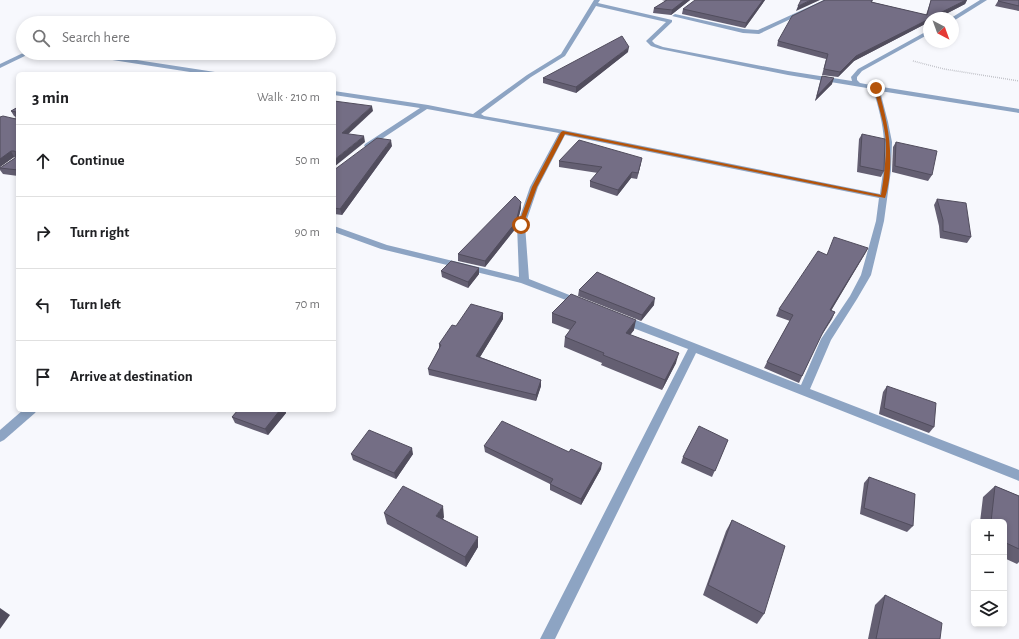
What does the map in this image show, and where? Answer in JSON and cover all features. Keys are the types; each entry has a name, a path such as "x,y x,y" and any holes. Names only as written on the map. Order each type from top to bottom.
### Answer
{"street":[{"path":"675,16 743,31 759,32 828,0"},
{"path":"959,16 984,0"},
{"path":"966,1 979,4"},
{"path":"476,114 529,76 563,55 596,2 670,21"},
{"path":"681,12 649,40 649,42 662,48 710,59 814,78 1019,111"},
{"path":"858,84 854,80 855,74 860,70 923,35"},
{"path":"0,66 16,59"},
{"path":"125,60 202,72"},
{"path":"804,391 826,339 854,297 866,275 880,221 888,170 888,142 885,122 876,88"},
{"path":"336,93 476,114 884,197"},
{"path":"363,150 426,107 563,132"},
{"path":"524,281 521,225 534,187 563,132"},
{"path":"336,230 384,246 524,281 590,307"},
{"path":"612,316 1019,476"},
{"path":"547,639 694,347"},
{"path":"0,437 29,412"}],"path":[{"path":"887,55 944,69 1019,81"}],"building":[{"path":"667,0 685,0 672,10 654,8"},
{"path":"695,0 763,0 746,23 683,9"},
{"path":"801,0 811,0 798,6"},
{"path":"825,0 872,0 871,2 923,14 923,22 856,56 840,72 824,69 828,54 778,41 792,16"},
{"path":"931,0 966,0 942,12 928,12"},
{"path":"1019,0 1019,6 998,1"},
{"path":"622,36 629,47 576,87 543,78"},
{"path":"822,76 834,78 817,96"},
{"path":"336,101 372,106 342,133 364,136 336,158"},
{"path":"3,116 16,119 16,152 11,151 0,159 0,117"},
{"path":"862,134 885,139 884,171 860,166"},
{"path":"377,138 391,140 340,209 336,208 336,169"},
{"path":"579,140 642,158 638,173 632,172 618,190 590,181 602,167 559,161"},
{"path":"896,142 937,151 932,175 895,166"},
{"path":"16,152 16,170 0,168 15,158"},
{"path":"515,196 521,202 516,222 485,261 458,254"},
{"path":"937,199 966,203 971,237 943,231 943,220"},
{"path":"834,237 868,248 830,310 835,312 823,332 802,376 767,362 793,315 779,309 818,251 827,255"},
{"path":"451,261 479,268 468,282 441,271"},
{"path":"597,272 655,298 642,315 579,290"},
{"path":"571,294 636,320 626,333 679,353 665,380 603,355 604,353 565,337 576,322 552,313"},
{"path":"471,304 503,313 476,356 541,380 536,395 428,369 441,345 439,344 452,325 456,326"},
{"path":"887,386 936,403 934,427 884,408"},
{"path":"236,412 278,412 265,429 232,417"},
{"path":"502,421 569,452 571,449 602,463 581,499 550,484 553,479 484,446"},
{"path":"699,426 728,440 715,471 683,457"},
{"path":"369,430 412,448 394,473 351,454"},
{"path":"869,477 915,494 913,526 864,508"},
{"path":"403,486 443,506 436,516 478,537 465,557 384,513"},
{"path":"995,486 1019,496 1019,549 1007,543 1007,519 991,519"},
{"path":"732,520 785,546 764,614 708,585"},
{"path":"885,595 942,623 940,639 876,639"}],"route":[{"path":"521,225 534,187 563,132 884,197 888,170 888,142 885,122 876,88"}]}
